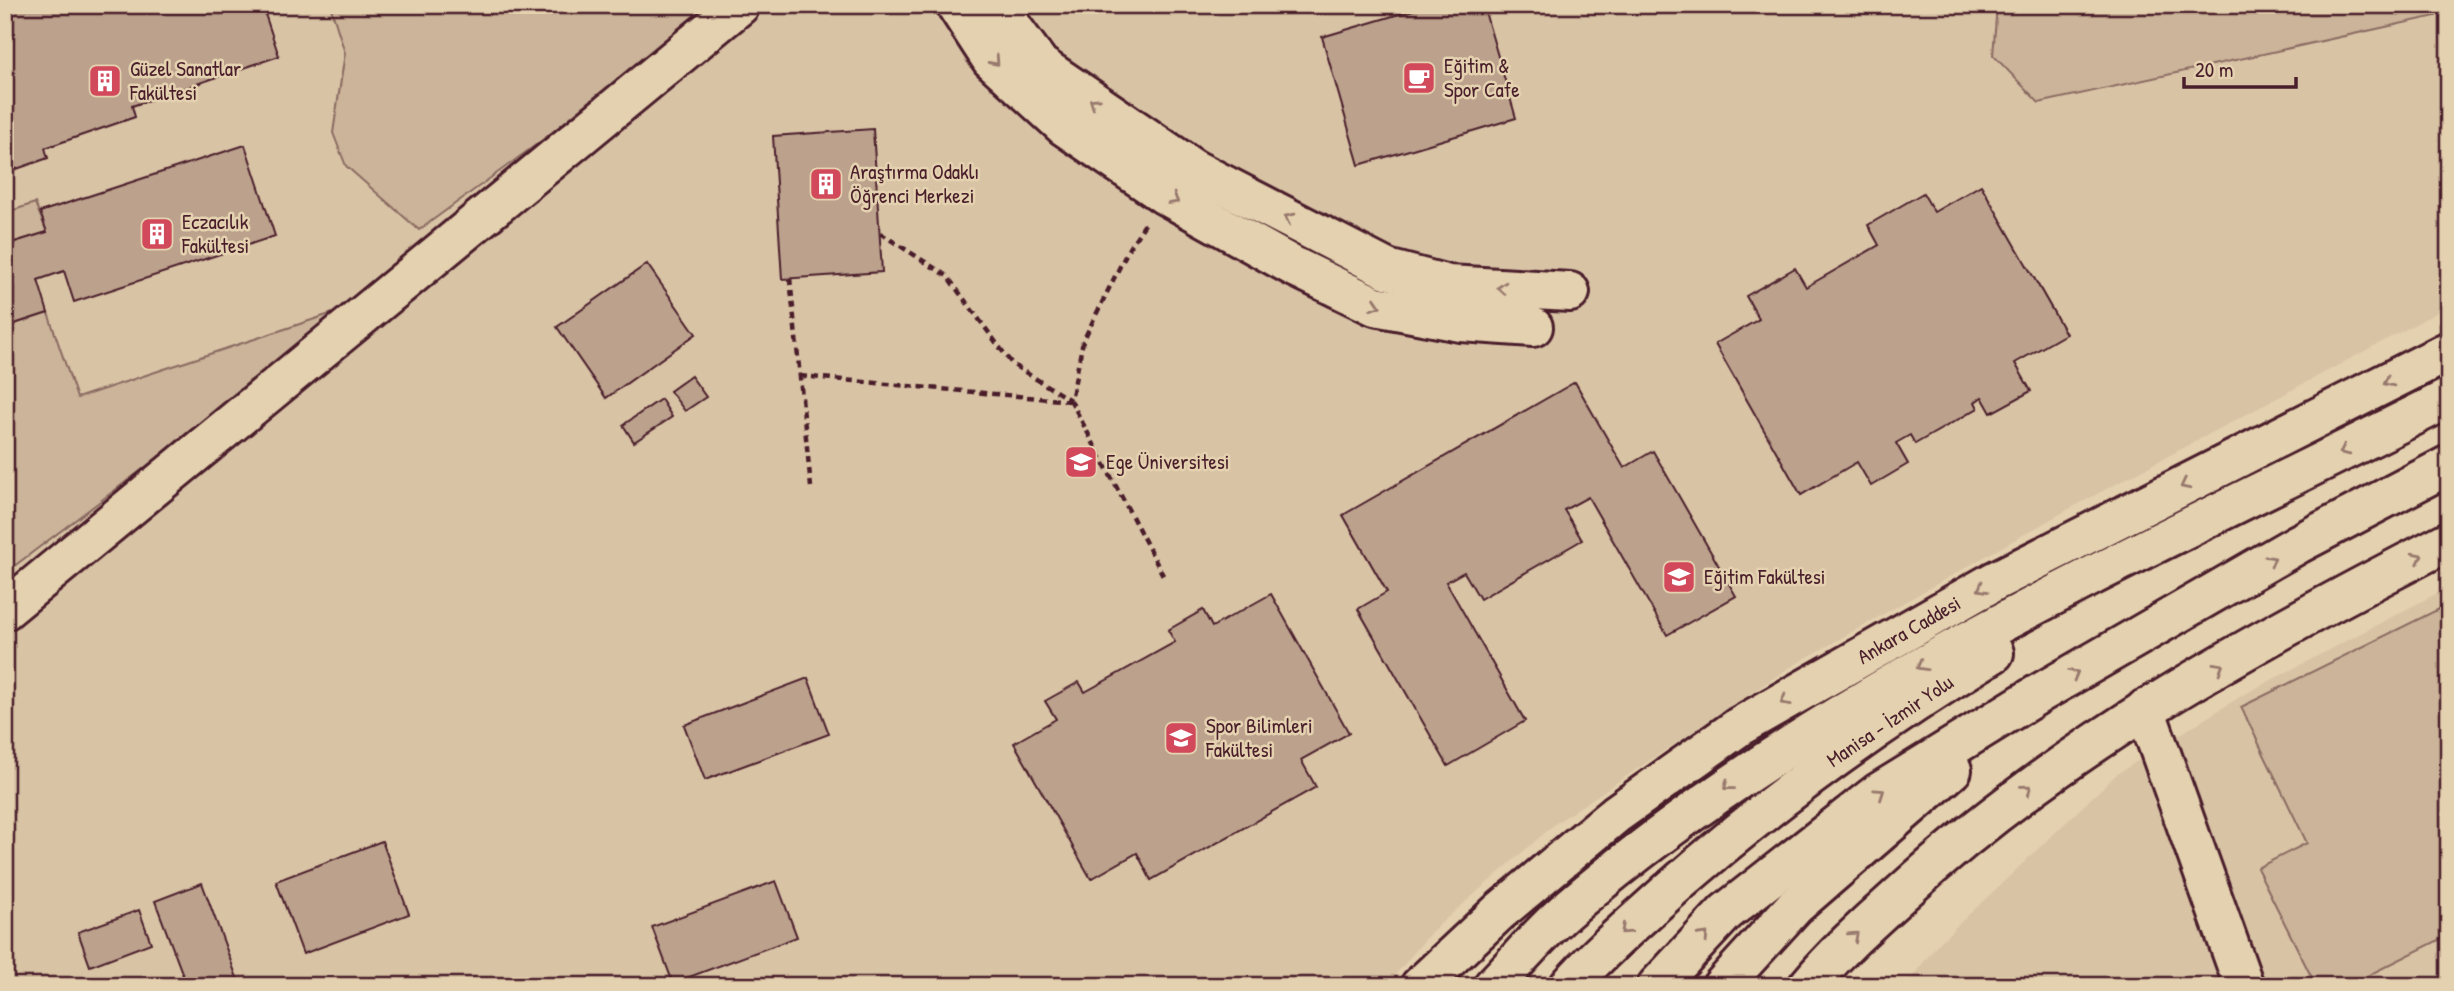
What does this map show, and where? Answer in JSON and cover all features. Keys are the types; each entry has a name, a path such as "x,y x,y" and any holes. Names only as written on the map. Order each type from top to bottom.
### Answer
{"main road":[{"path":"5,610 740,5"},
{"path":"694,45 771,5"},
{"path":"956,5 991,59 1063,126 1165,195 1293,266 1375,306 1461,322 1533,327"},
{"path":"1001,5 1029,53 1051,73 1193,169 1387,268 1448,285 1570,292"},
{"name":"Ankara Caddesi","path":"1420,986 1499,912 1616,814 1740,726 1993,582 2449,351"},
{"name":"Ankara Caddesi","path":"1493,986 1567,910 1741,775 1859,702 1971,638 2449,398"},
{"path":"1657,986 1726,912 1878,793 2040,693 2298,544 2449,466"},
{"name":"Manisa - İzmir Yolu","path":"1569,986 1594,958 1711,854 1822,766 1962,673 2244,502"},
{"path":"1808,986 1833,955 1934,863 2040,778 2145,709 2343,595 2449,541"},
{"path":"1722,986 1795,906 2040,693"},
{"path":"2145,709 2244,986"},
{"path":"1477,986 1567,910"}],"path":[{"path":"1071,401 1083,341 1129,248 1165,195"},
{"path":"880,233 947,276 1012,364 1071,401 1165,579"},
{"path":"790,278 811,487"},
{"path":"800,376 1071,401"}],"shaded area":[{"name":"Ege Üniversitesi","path":"5,5 2449,5 2449,306 2069,509 1792,666 1556,823 1432,931 1386,986 5,986"},
{"path":"330,5 717,5 688,34 419,230 346,166 333,133 345,53"},
{"path":"1997,5 2439,5 2436,16 2039,103 1993,55"},
{"path":"35,203 47,232 5,245 5,204 8,212"},
{"path":"363,303 5,573 5,327 48,313 77,398"},
{"path":"2449,587 2449,986 1905,986 1938,944 2117,774 2243,695"},
{"path":"2449,604 2449,935 2347,986 2316,986 2257,868 2307,843 2241,707"}],"building":[{"name":"Güzel Sanatlar Fakültesi","path":"21,5 262,5 279,56 132,106 135,117 45,148 48,158 5,173 5,10"},
{"name":"Eğitim & Spor Cafe","path":"1430,5 1483,5 1516,118 1359,165 1322,37"},
{"name":"Araştırma Odaklı Öğrenci Merkezi","path":"873,129 882,272 782,279 773,136"},
{"name":"Eczacılık Fakültesi","path":"245,145 275,236 74,302 64,271 38,280 48,313 5,327 5,245 47,232 40,212"},
{"path":"1981,185 2066,334 2015,363 2031,391 1991,413 1982,397 1975,402 1978,408 1915,444 1910,435 1896,443 1908,464 1871,486 1857,462 1801,495 1715,344 1759,319 1746,296 1795,268 1806,287 1879,245 1868,225 1923,193 1934,212"},
{"path":"647,264 696,334 606,398 557,327"},
{"path":"691,376 706,397 685,411 670,391"},
{"name":"Eğitim Fakültesi","path":"1575,382 1624,468 1653,451 1736,596 1667,635 1588,497 1564,510 1582,540 1480,599 1464,572 1446,582 1525,721 1448,766 1358,609 1387,592 1343,515"},
{"path":"661,399 672,417 634,442 623,425"},
{"name":"Spor Bilimleri Fakültesi","path":"1271,594 1349,733 1301,760 1316,787 1151,880 1137,853 1091,879 1014,743 1056,719 1045,701 1079,682 1085,692 1175,642 1168,630 1203,610 1212,627"},
{"path":"808,678 829,734 705,780 684,725"},
{"path":"382,841 409,914 303,954 276,881"},
{"path":"776,881 797,937 673,983 652,927"},
{"path":"202,883 240,986 187,986 155,901"},
{"path":"139,910 151,943 90,966 78,932"}],"place":[{"name":"Eğitim & Spor Cafe","path":"1419,78"},
{"name":"Güzel Sanatlar Fakültesi","path":"105,81"},
{"name":"Araştırma Odaklı Öğrenci Merkezi","path":"826,184"},
{"name":"Eczacılık Fakültesi","path":"157,234"},
{"name":"Ege Üniversitesi","path":"1081,462"},
{"name":"Eğitim Fakültesi","path":"1679,577"},
{"name":"Spor Bilimleri Fakültesi","path":"1181,738"}]}
